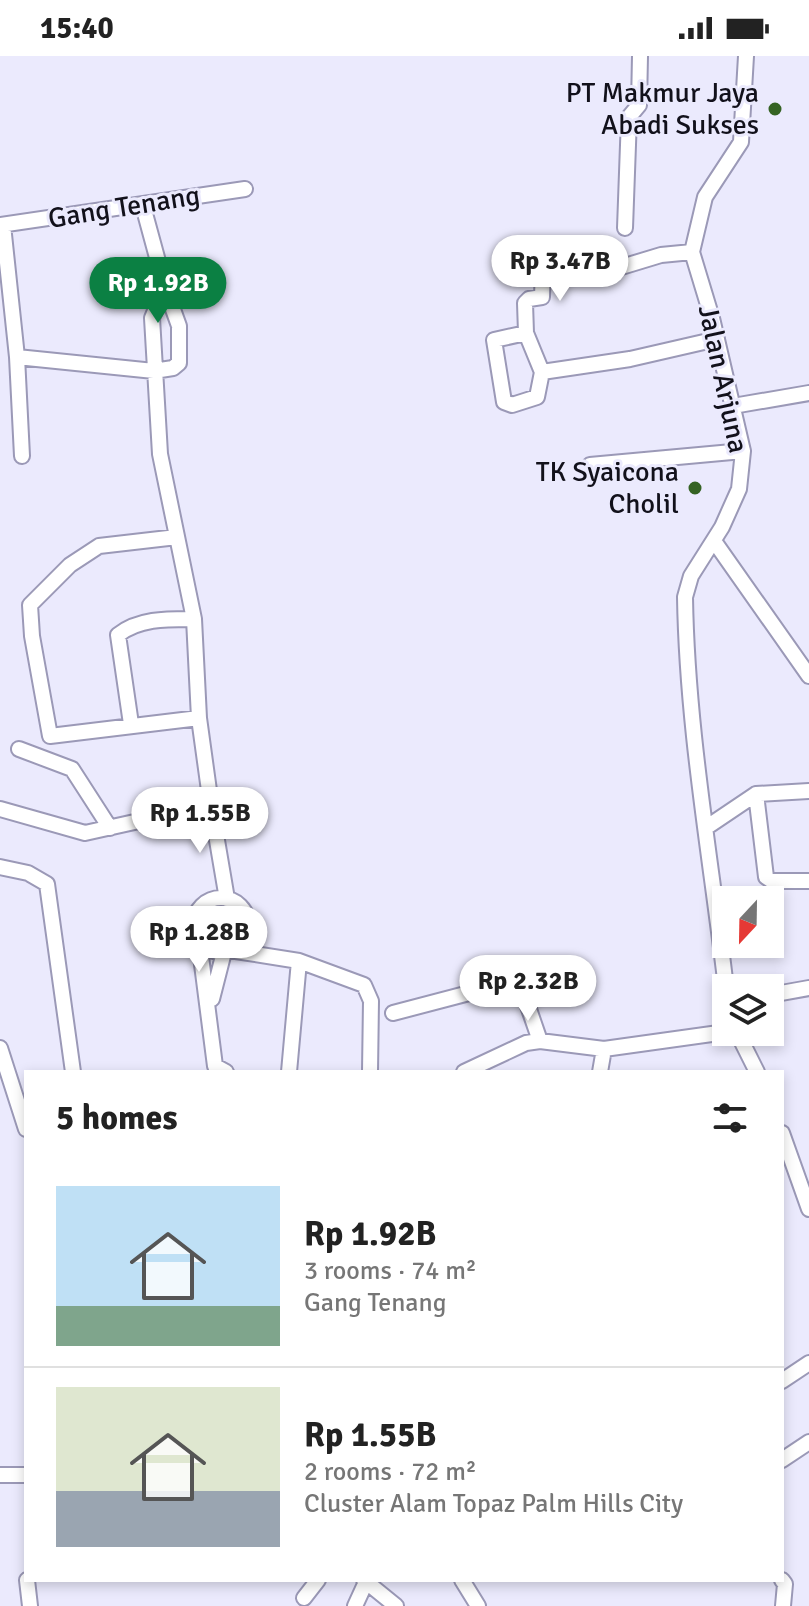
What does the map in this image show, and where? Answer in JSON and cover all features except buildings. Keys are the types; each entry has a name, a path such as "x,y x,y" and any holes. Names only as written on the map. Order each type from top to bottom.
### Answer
{"street":[{"path":"625,228 629,117 639,105 640,56"},
{"name":"Jalan Arjuna","path":"724,974 707,827 692,740 685,597 691,576 714,541 739,489 743,451 717,339 692,252 705,197 741,142 746,56"},
{"name":"Gang Tenang","path":"22,456 17,357 2,225 245,189"},
{"path":"17,357 154,371 173,368 179,363 179,326 143,206"},
{"path":"526,333 494,340 504,402 507,404 537,397 542,372 526,333 525,303 529,299 542,297 543,265 563,261 605,272 661,255 692,252"},
{"path":"165,287 152,318 160,454 194,619 199,718 227,899"},
{"path":"542,372 630,359 717,339"},
{"path":"733,406 809,393"},
{"path":"590,465 743,451"},
{"path":"177,537 99,546 70,565 30,605 48,734 199,718"},
{"path":"714,541 809,676"},
{"path":"131,724 118,635 137,624 166,619 194,619"},
{"path":"19,749 72,769 110,828"},
{"path":"707,827 756,794 809,791"},
{"path":"756,794 766,877 772,881 809,881"},
{"path":"0,809 85,833 211,805"},
{"path":"0,867 44,881 50,893 73,1070"},
{"path":"222,1070 215,1066 210,1007 194,926 198,910 210,900 227,899 241,907 247,931 269,954"},
{"path":"210,1007 227,951 237,946 247,931"},
{"path":"199,941 215,951 269,954 299,961 369,991 370,1070"},
{"path":"289,1070 299,961"},
{"path":"393,1013 519,980 540,1041"},
{"path":"784,992 809,988"},
{"path":"468,1070 526,1043 540,1041 604,1049 712,1034"},
{"path":"744,1046 756,1070"},
{"path":"0,1048 24,1123"},
{"path":"600,1070 604,1049"},
{"path":"784,1139 809,1209"},
{"path":"784,1380 809,1363"},
{"path":"784,1459 809,1442"},
{"path":"0,1475 24,1475"},
{"path":"27,1582 30,1606"},
{"path":"304,1598 316,1582"},
{"path":"355,1606 365,1582"},
{"path":"366,1582 396,1606"},
{"path":"463,1582 478,1606"},
{"path":"782,1582 783,1606"}],"place":[{"name":"PT Makmur Jaya Abadi Sukses","path":"775,109"},
{"name":"TK Syaicona Cholil","path":"695,488"}]}
